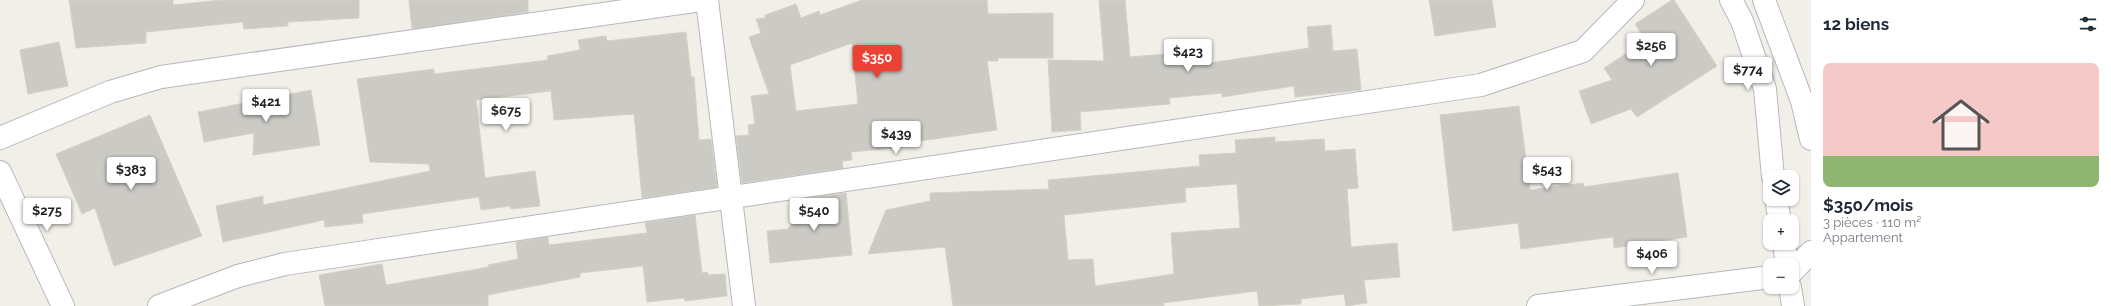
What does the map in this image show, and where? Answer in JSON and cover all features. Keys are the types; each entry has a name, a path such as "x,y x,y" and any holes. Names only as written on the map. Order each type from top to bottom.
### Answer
{"street":[{"path":"0,138 110,92 161,77 701,0"},
{"path":"707,0 732,196 744,306"},
{"path":"159,306 238,276 285,264 1481,85 1583,51 1634,0"},
{"path":"1731,0 1742,21 1765,89 1772,170"},
{"path":"1764,0 1802,102 1811,139"},
{"path":"0,172 63,306"},
{"path":"1799,265 1811,252"},
{"path":"1538,306 1763,278"},
{"path":"1791,294 1793,306"}],"building":[{"path":"69,0 173,0 173,5 221,0 359,0 359,18 288,22 288,26 244,29 243,22 146,32 146,43 76,48"},
{"path":"409,0 528,0 528,12 412,29"},
{"path":"862,0 987,0 988,14 1053,13 1053,58 998,58 998,61 987,61 997,130 913,142 914,146 851,152 852,160 842,161 843,168 742,183 736,136 749,135 748,125 755,124 751,96 769,94 749,37 761,33 756,19 765,18 765,15 796,4 801,18 819,11 820,15","holes":["852,43 858,104 796,111 790,65"]},
{"path":"1099,0 1125,0 1130,57 1202,51 1203,64 1309,48 1307,27 1331,25 1333,51 1357,49 1361,90 1295,97 1294,86 1222,97 1222,93 1169,98 1170,104 1080,112 1081,130 1052,132 1048,60 1104,61"},
{"path":"1429,0 1492,0 1496,27 1435,36"},
{"path":"1674,0 1717,66 1637,117 1631,109 1591,124 1579,91 1612,80 1604,68 1646,41 1635,24"},
{"path":"686,32 691,77 694,77 699,140 711,139 717,187 642,198 634,114 554,120 551,91 476,100 485,178 535,171 540,206 511,209 510,206 481,210 479,197 362,214 363,223 325,227 324,220 223,242 216,206 263,196 263,205 430,171 429,164 370,162 357,79 434,69 434,74 548,60 547,56 580,50 578,40 606,36 607,41"},
{"path":"59,42 68,86 28,94 20,50"},
{"path":"311,90 320,145 253,155 254,133 204,142 198,112"},
{"path":"1519,106 1530,190 1583,183 1584,187 1678,173 1687,237 1614,248 1613,237 1521,249 1518,223 1453,231 1440,115"},
{"path":"150,115 202,236 114,266 95,208 82,214 56,154"},
{"path":"1275,137 1275,142 1324,139 1325,151 1355,149 1358,188 1347,189 1351,247 1397,243 1400,277 1364,280 1367,303 1346,306 1344,294 1301,299 1301,304 1259,306 1257,291 1163,303 1164,306 953,306 945,247 868,254 886,210 930,201 930,193 1049,189 1048,180 1200,166 1199,155 1236,153 1235,140","holes":["1237,184 1240,228 1171,233 1174,274 1095,286 1093,259 1068,260 1064,215 1186,202 1185,188"]},
{"path":"846,193 852,255 770,263 767,231 788,229 809,198"},
{"path":"695,215 702,273 708,272 708,275 725,274 727,296 685,301 684,298 647,302 643,266 580,273 580,277 488,295 488,306 325,306 319,275 382,264 386,285 489,267 488,265 518,259 516,242 548,237 549,245 647,233 645,223"}]}
